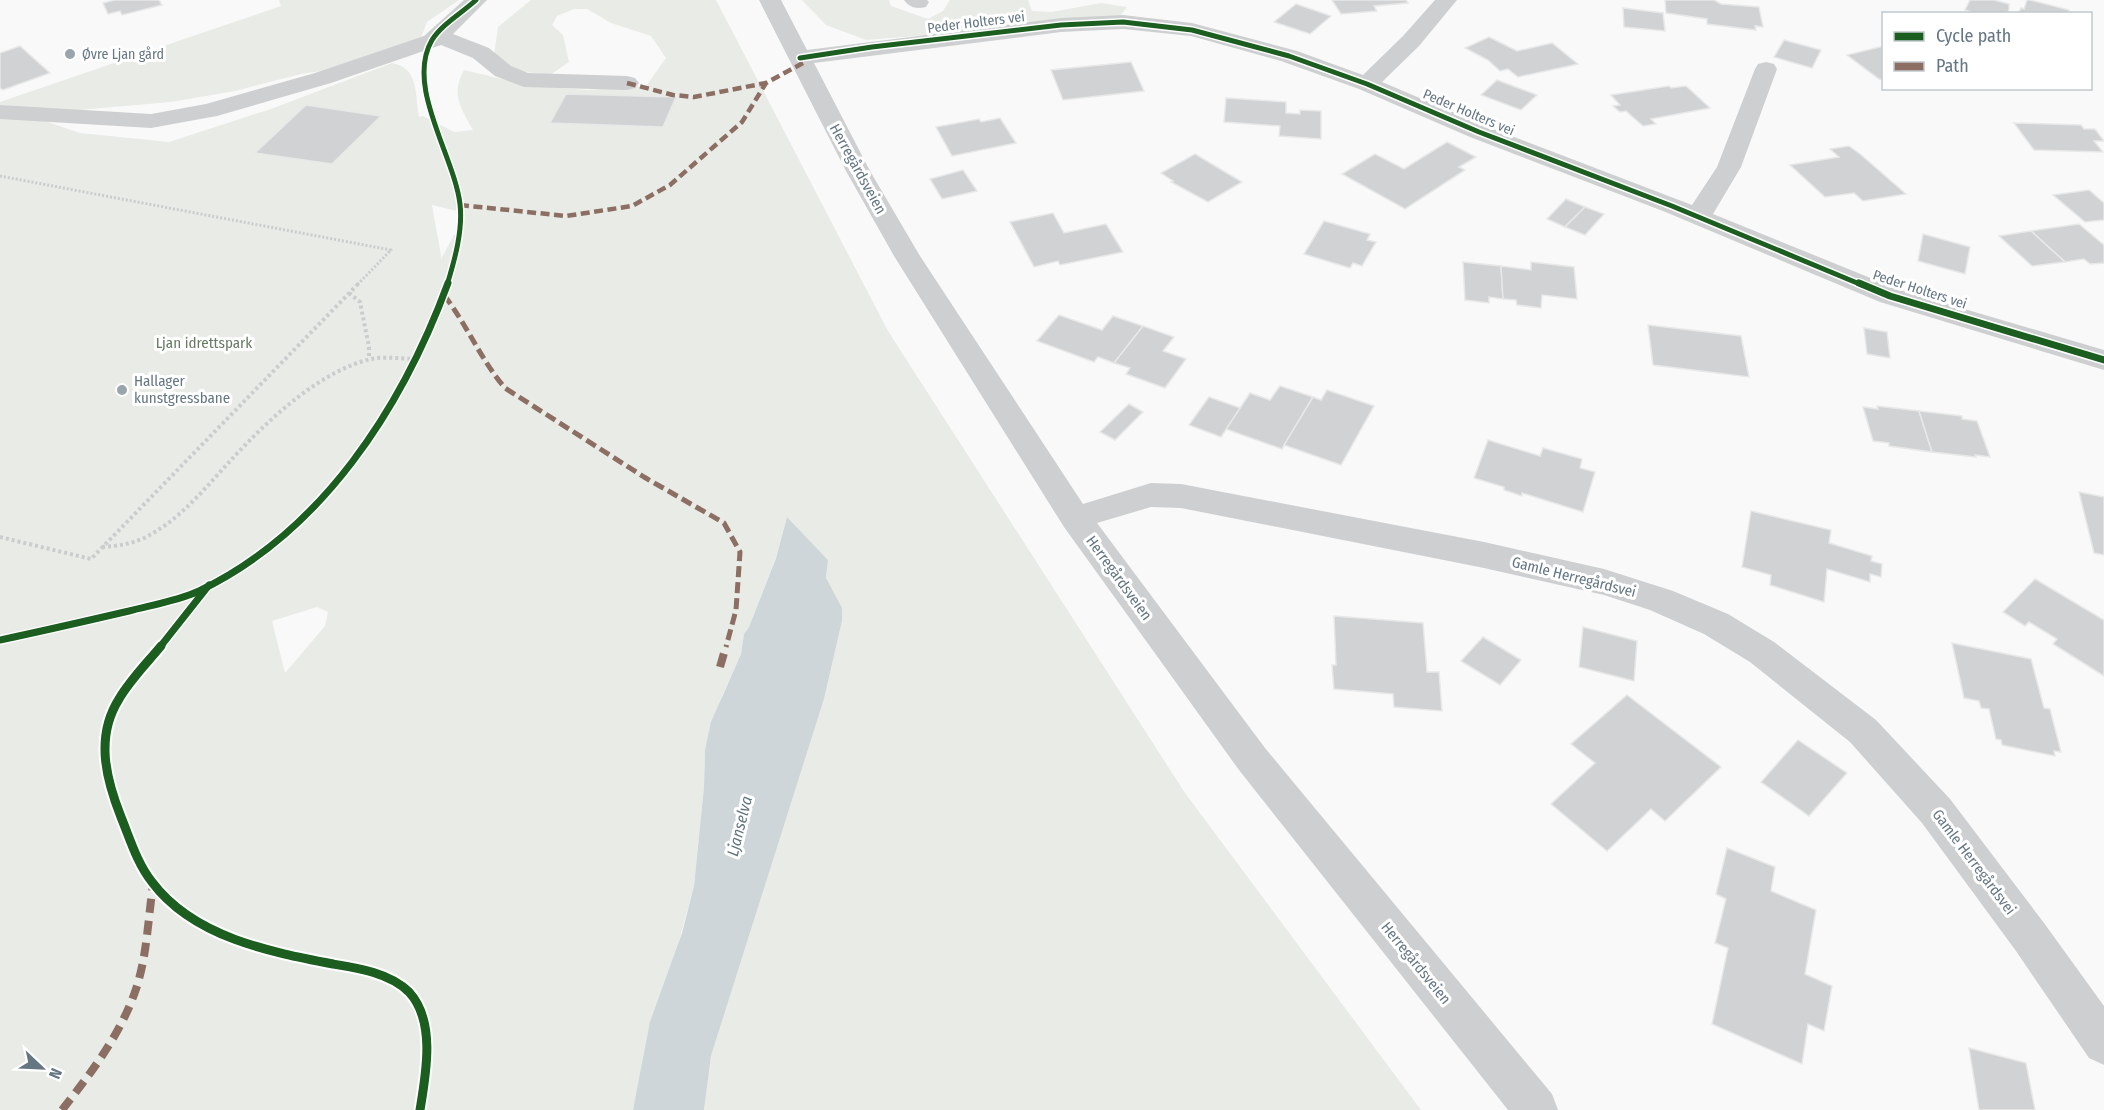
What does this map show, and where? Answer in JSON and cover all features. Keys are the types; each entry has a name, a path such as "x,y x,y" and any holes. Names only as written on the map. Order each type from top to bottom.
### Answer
{"street":[{"path":"0,111 133,121 172,118 209,111 322,78 435,38 476,0"},
{"name":"Herregårdsveien","path":"770,0 858,171 907,256 1075,518 1252,759 1536,1110"},
{"path":"1367,84 1411,41 1446,0"},
{"name":"Peder Holters vei","path":"800,58 872,47 1143,15 1289,56 1367,84 1479,132 1698,217 1890,296 2104,360"},
{"path":"435,38 481,52 503,71 524,80 627,83"},
{"path":"1698,217 1729,167 1766,69"},
{"name":"Gamle Herregårdsvei","path":"1075,518 1151,495 1181,496 1484,555 1604,582 1660,600 1716,624 1762,652 1863,731 1936,811 2030,937 2104,1043"}],"path":[{"path":"0,176 391,250 91,559 0,537"},
{"path":"349,293 360,302 369,347 369,359"},
{"path":"412,368 421,350"},
{"path":"102,547 128,545 178,515 276,415 314,388 369,359 417,359"}],"green space":[{"path":"279,0 459,0 427,22 419,43 387,61 301,74 235,91 171,102 55,112 0,105 0,102 281,6"},
{"name":"Ljan idrettspark","path":"531,0 716,0 888,331 1185,793 1421,1110 704,1110 711,1056 824,699 842,621 826,578 828,560 787,517 776,557 749,627 744,634 741,654 722,696 705,750 704,787 694,886 633,1110 0,1110 0,106 80,133 169,142 271,109 392,63 407,70 411,76 416,91 419,117 423,116 454,132 473,130 459,100 458,86 464,70 531,86 588,90 646,86 666,58 651,36 611,23 587,9 574,9 557,16 552,25 563,35 569,62 550,75 518,71 494,55 498,27","holes":["432,205 461,212 458,228 442,261","317,607 328,612 325,626 285,673 272,621"]},
{"path":"802,0 889,0 891,6 928,19 943,11 950,0 1028,0 1032,11 1052,12 1101,3 1127,7 1121,15 1101,21 866,40 826,25"}],"water":[{"name":"Ljanselva","path":"787,517 828,560 826,578 842,608 842,621 824,699 711,1056 704,1110 633,1110 650,1022 682,933 694,886 704,787 705,750 711,722 741,654 744,634 749,627 776,558"}],"building":[{"path":"115,0 159,0 162,5 122,15 120,11 108,14 103,3"},
{"path":"1332,0 1406,0 1408,3 1374,6 1377,11 1341,14"},
{"path":"1665,0 1714,0 1721,4 1759,7 1763,27 1755,26 1756,30 1707,24 1707,19 1666,13"},
{"path":"1970,0 1994,0 2009,4 2008,12 1965,10"},
{"path":"2027,0 2030,0 2069,10 2068,12 2019,12 2021,8 2024,9"},
{"path":"1296,4 1331,16 1310,34 1274,22"},
{"path":"1623,8 1663,13 1665,31 1624,27"},
{"path":"1489,37 1517,51 1552,43 1578,64 1518,77 1508,69 1500,71 1488,60 1465,48"},
{"path":"1784,40 1821,50 1812,68 1774,57"},
{"path":"20,46 50,73 3,90 0,88 0,53"},
{"path":"1882,46 1882,80 1879,79 1847,55"},
{"path":"1131,62 1144,91 1063,100 1051,70"},
{"path":"1497,80 1537,95 1521,110 1481,95"},
{"path":"1669,86 1671,88 1686,86 1710,108 1651,119 1656,124 1643,126 1626,111 1620,112 1613,106 1620,105 1611,95"},
{"path":"566,94 676,97 663,127 550,123"},
{"path":"1226,98 1286,102 1286,113 1300,114 1300,110 1321,111 1321,139 1279,136 1280,126 1224,122"},
{"path":"306,105 381,116 332,164 255,153"},
{"path":"1000,118 1016,143 952,156 936,127 979,119 981,122"},
{"path":"2014,123 2081,125 2084,129 2095,129 2104,141 2094,141 2103,152 2034,150"},
{"path":"1447,142 1476,157 1459,167 1465,170 1405,209 1342,174 1375,154 1404,169"},
{"path":"1849,146 1906,194 1863,201 1854,193 1825,197 1790,165 1839,157 1830,149"},
{"path":"1195,154 1242,182 1208,202 1171,182 1173,181 1161,173"},
{"path":"963,170 977,191 942,199 930,179"},
{"path":"2089,190 2104,203 2104,220 2085,222 2053,195"},
{"path":"1566,199 1585,207 1565,227 1547,219"},
{"path":"1585,207 1604,214 1585,235 1565,227"},
{"path":"1053,213 1064,233 1106,224 1123,252 1060,265 1058,261 1034,267 1010,222"},
{"path":"1324,221 1370,234 1367,240 1376,242 1362,266 1353,263 1350,268 1304,254"},
{"path":"2079,224 2104,245 2104,263 2090,264 2084,259 2065,262 2031,231"},
{"path":"2031,231 2065,262 2032,266 1999,236"},
{"path":"1923,234 1970,247 1965,274 1918,261"},
{"path":"1463,262 1501,266 1503,299 1489,297 1489,303 1465,300"},
{"path":"1531,262 1574,267 1577,299 1542,295 1541,308 1517,305 1516,300 1503,299 1501,266 1531,270"},
{"path":"1059,315 1102,330 1113,316 1143,326 1114,363 1098,357 1094,362 1037,341"},
{"path":"1648,325 1741,336 1749,377 1653,365"},
{"path":"1143,326 1174,337 1163,351 1186,359 1165,388 1126,374 1130,368 1114,363"},
{"path":"1864,328 1887,332 1890,358 1867,354"},
{"path":"1280,386 1313,397 1282,449 1226,429 1250,393 1270,400"},
{"path":"1327,390 1374,406 1341,465 1284,445 1313,397 1321,400"},
{"path":"1209,397 1240,408 1221,437 1189,425"},
{"path":"1129,404 1143,412 1115,440 1100,432"},
{"path":"1877,406 1919,411 1932,452 1889,446 1889,443 1873,441 1863,407 1878,409"},
{"path":"1919,411 1962,416 1962,419 1977,421 1990,457 1932,452"},
{"path":"1488,440 1540,456 1543,448 1582,459 1580,468 1595,472 1583,512 1522,493 1522,496 1504,490 1504,487 1474,478"},
{"path":"2079,492 2104,497 2104,555 2094,553"},
{"path":"1751,511 1831,530 1829,543 1872,556 1871,561 1882,564 1881,577 1870,574 1870,582 1827,569 1824,602 1770,585 1771,575 1742,567"},
{"path":"2035,579 2104,620 2104,676 2053,644 2057,639 2029,622 2025,626 2003,612"},
{"path":"1334,616 1423,623 1427,672 1439,672 1442,711 1394,707 1393,694 1334,689 1332,665 1336,665"},
{"path":"1583,627 1637,641 1634,681 1579,667"},
{"path":"1483,637 1521,660 1500,685 1461,661"},
{"path":"1952,643 2031,659 2044,708 2050,709 2061,752 2054,751 2055,756 2002,745 2001,740 1996,739 1989,709 1981,708 1979,701 1964,698"},
{"path":"1627,695 1721,767 1665,821 1651,809 1607,851 1551,804 1595,763 1571,744"},
{"path":"1798,740 1847,773 1809,816 1761,782"},
{"path":"1727,848 1775,867 1771,891 1816,910 1805,974 1832,986 1824,1031 1808,1024 1802,1064 1712,1024 1728,948 1715,943 1726,899 1716,894"},
{"path":"1969,1048 2026,1063 2035,1110 1979,1110"}],"marked path":[{"path":"460,205 566,216 632,206 670,185 742,122 766,83 803,63"},
{"path":"627,83 673,95 694,97 766,83"},
{"path":"444,295 463,320 493,374 505,388 644,477 724,523 740,552 736,610 720,667"},
{"path":"62,1110 114,1038 130,1006 142,963 153,885"}],"cycle path":[{"path":"0,640 156,604 198,591 240,569 280,539 318,502 352,462 383,418 410,372 432,326 451,273 459,235 460,205 457,186 428,99 424,78 425,58 436,35 476,0"},
{"path":"800,58 872,47 1061,25 1123,22 1192,30 1289,56 1367,84 1479,132 1672,206 1890,296 2104,360"},
{"path":"209,585 118,700 111,718 104,748 104,761 110,789 129,838 147,876 167,901 206,927 277,952 372,972 406,989 420,1010 426,1038 426,1068 420,1110"}],"place":[{"name":"Øvre Ljan gård","path":"70,54"},
{"name":"Hallager kunstgressbane","path":"122,390"}]}
